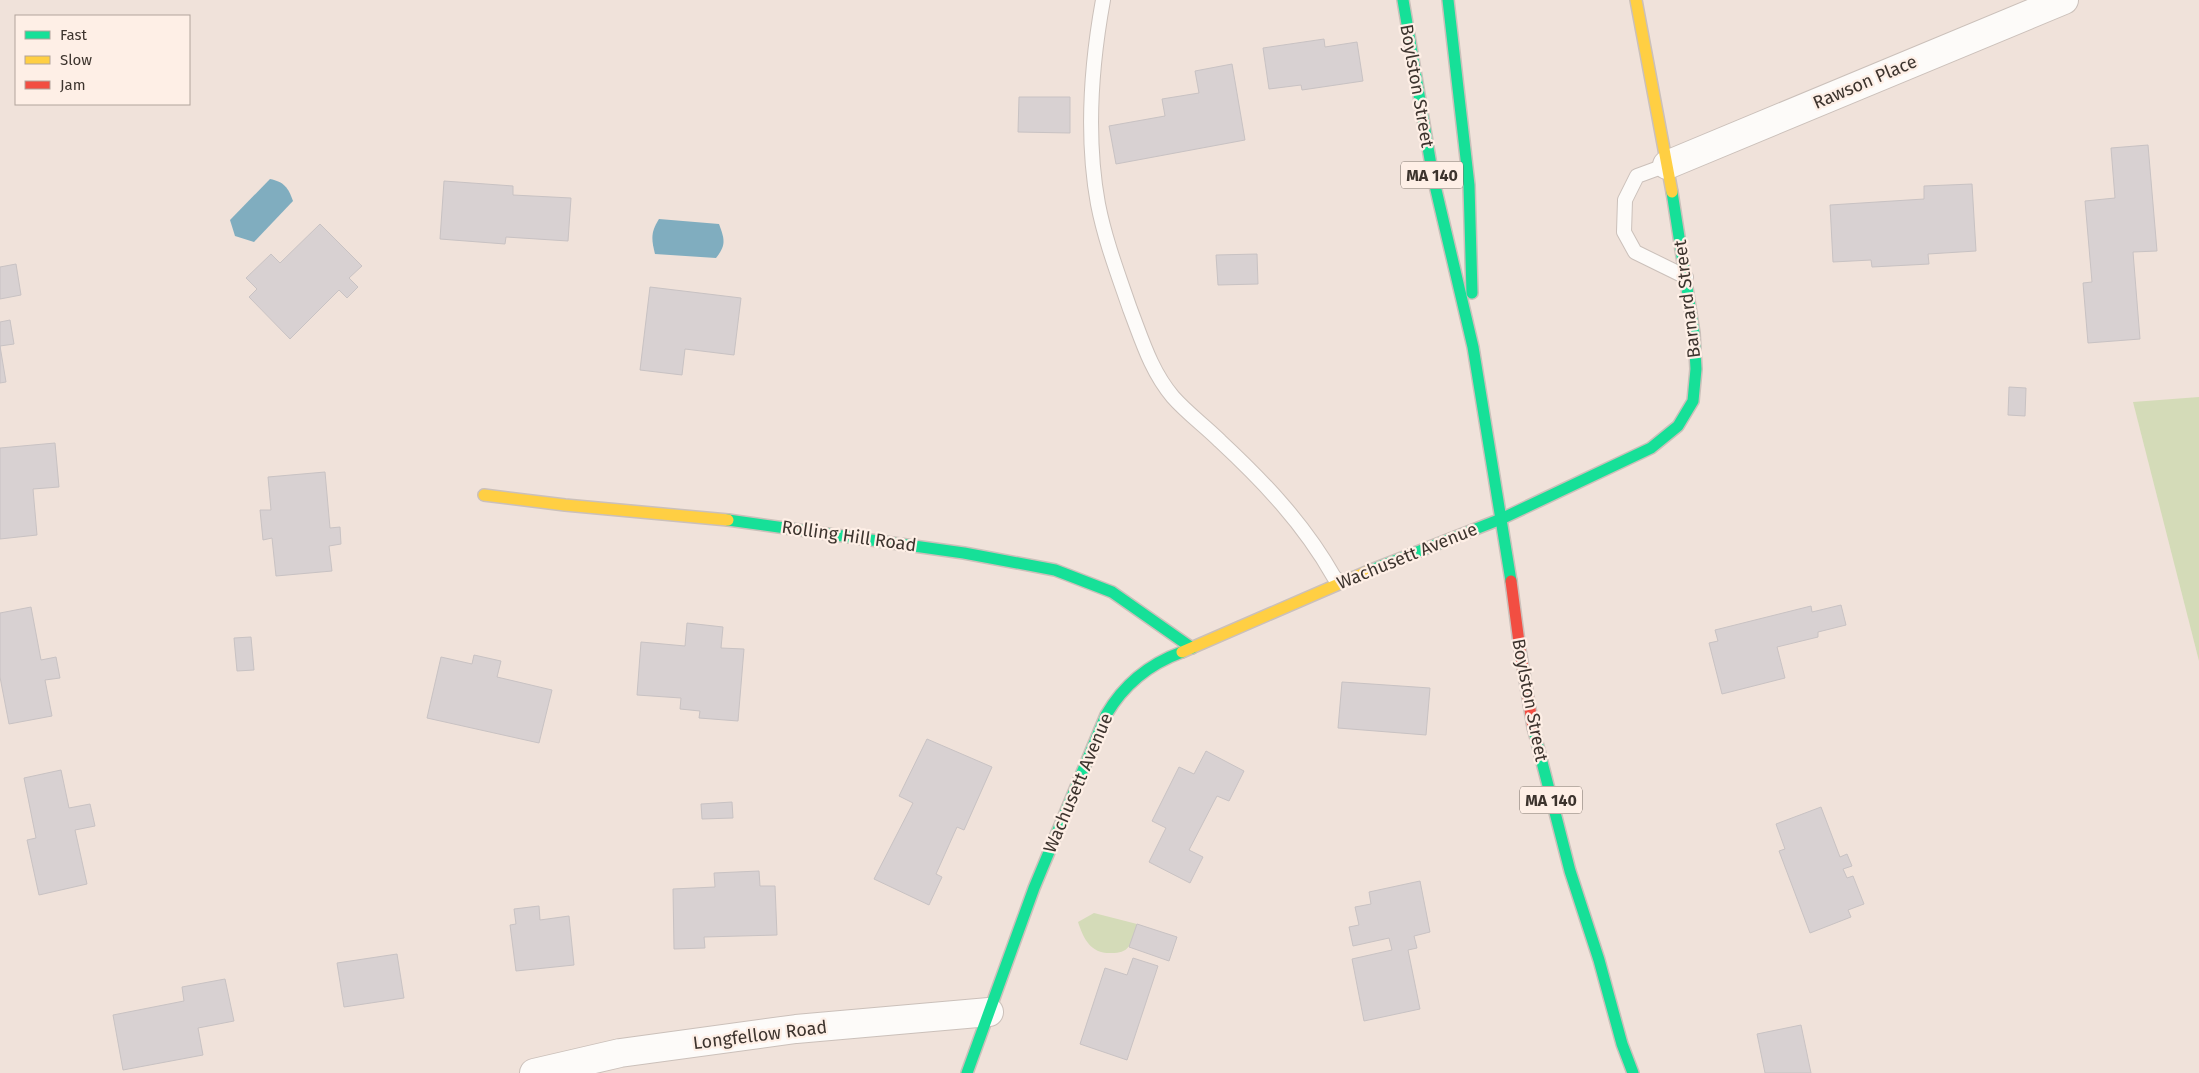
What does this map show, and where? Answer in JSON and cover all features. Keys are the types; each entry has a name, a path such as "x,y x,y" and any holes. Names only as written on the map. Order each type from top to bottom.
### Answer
{"street":[{"name":"Boylston Street","path":"1403,0 1433,177 1474,347 1521,658 1541,760 1570,872 1590,930 1622,1044 1633,1073"},
{"name":"Boylston Street","path":"1448,0 1469,185 1474,347"},
{"name":"Barnard Street","path":"1501,519 1651,448 1678,426 1694,400 1696,369 1694,333 1667,165 1636,0"},
{"name":"Rawson Place","path":"1667,165 2064,0"},
{"name":"Rolling Hill Road","path":"484,495 565,505 723,519 964,553 1055,570 1112,592 1192,648"},
{"name":"Wachusett Avenue","path":"967,1073 988,1012 1099,726 1121,693 1144,671 1171,655 1192,648 1340,582 1501,519"},
{"name":"Longfellow Road","path":"534,1073 620,1053 796,1029 988,1012"}],"lane":[{"path":"1103,0 1096,52 1092,113 1092,151 1095,186 1107,242 1143,344 1156,372 1174,398 1270,489 1303,527 1334,577 1340,582"},
{"path":"1667,165 1637,176 1625,200 1624,232 1635,252 1686,278"}],"green space":[{"path":"2199,397 2199,661 2133,402"},
{"path":"1094,913 1137,924 1132,941 1124,951 1105,953 1089,945 1078,922"}],"water":[{"path":"270,179 285,186 293,201 254,242 235,236 230,220"},
{"path":"659,219 719,224 724,242 722,249 716,258 655,254 652,235"}],"building":[{"path":"1324,39 1325,47 1357,42 1363,81 1302,90 1301,85 1269,89 1263,48"},
{"path":"1232,64 1245,140 1116,164 1109,126 1165,116 1162,99 1199,93 1195,71"},
{"path":"1019,97 1070,97 1070,133 1018,132"},
{"path":"2148,145 2157,251 2133,252 2140,339 2088,343 2083,283 2092,282 2085,201 2115,198 2111,148"},
{"path":"444,181 513,186 513,195 571,198 568,241 506,237 505,244 440,239"},
{"path":"1972,184 1976,251 1928,254 1929,264 1872,267 1871,260 1833,262 1830,205 1924,199 1924,186"},
{"path":"320,224 362,266 349,278 358,287 347,298 339,290 290,339 249,297 257,289 246,278 271,254 280,263"},
{"path":"1257,254 1258,284 1218,285 1216,255"},
{"path":"16,264 21,295 0,299 0,267"},
{"path":"650,287 741,298 734,355 685,349 682,375 640,370"},
{"path":"10,320 14,344 0,346 0,322"},
{"path":"0,346 6,382 0,383"},
{"path":"2009,387 2026,388 2025,416 2008,415"},
{"path":"55,443 59,487 33,489 37,535 0,539 0,448"},
{"path":"325,472 330,528 340,527 341,544 329,546 332,571 276,576 272,538 263,540 260,510 271,510 268,477"},
{"path":"1841,605 1846,625 1818,632 1818,637 1777,647 1785,678 1722,694 1709,643 1718,641 1715,630 1811,606 1812,612"},
{"path":"31,607 41,660 56,657 60,678 45,680 52,716 9,724 0,677 0,613"},
{"path":"687,623 723,627 721,648 744,649 738,721 699,718 700,711 680,709 681,698 637,695 641,642 685,646"},
{"path":"251,637 254,670 237,671 234,638"},
{"path":"474,655 501,661 497,677 552,690 539,743 427,718 441,657 472,664"},
{"path":"1342,682 1430,688 1426,735 1338,728"},
{"path":"927,739 992,767 964,830 957,827 936,874 942,877 929,905 874,879 913,803 899,796"},
{"path":"1206,751 1244,771 1229,801 1217,796 1189,850 1203,857 1190,883 1149,862 1166,828 1152,821 1179,767 1194,774"},
{"path":"61,770 69,808 90,804 95,826 75,830 87,884 39,895 27,840 36,838 24,778"},
{"path":"732,802 733,818 702,819 701,804"},
{"path":"1821,807 1840,857 1847,854 1852,866 1843,869 1847,878 1853,876 1864,904 1848,910 1851,917 1810,933 1779,851 1785,849 1776,824"},
{"path":"759,871 760,886 775,886 777,935 704,937 705,948 674,949 673,889 715,887 714,873"},
{"path":"1420,881 1430,932 1414,936 1417,948 1408,950 1420,1009 1364,1021 1352,959 1392,950 1389,938 1353,946 1349,927 1359,925 1355,907 1371,904 1369,892"},
{"path":"539,906 540,920 569,916 574,965 516,971 510,925 516,924 514,909"},
{"path":"1137,924 1177,937 1169,961 1129,947"},
{"path":"397,954 404,998 344,1007 337,963"},
{"path":"1133,958 1158,966 1127,1060 1080,1044 1105,968 1127,975"},
{"path":"225,979 234,1021 198,1028 203,1055 123,1070 113,1015 184,1001 182,987"},
{"path":"1801,1025 1811,1073 1765,1073 1757,1034"}],"traffic: fast":[{"path":"1403,0 1433,177 1473,347 1511,581"},
{"path":"1448,0 1469,185 1472,293"},
{"path":"1371,570 1501,519 1651,448 1678,426 1693,401 1696,369 1694,333 1672,192"},
{"path":"728,520 964,553 1055,570 1112,592 1192,648"},
{"path":"967,1073 1034,888 1106,715 1121,694 1138,676 1182,652"},
{"path":"1533,727 1570,871 1599,960 1622,1044 1633,1073"}],"traffic: slow":[{"path":"1636,0 1672,192"},
{"path":"484,495 565,505 728,520"},
{"path":"1182,652 1371,570"}],"traffic: jam":[{"path":"1511,581 1533,727"}]}
